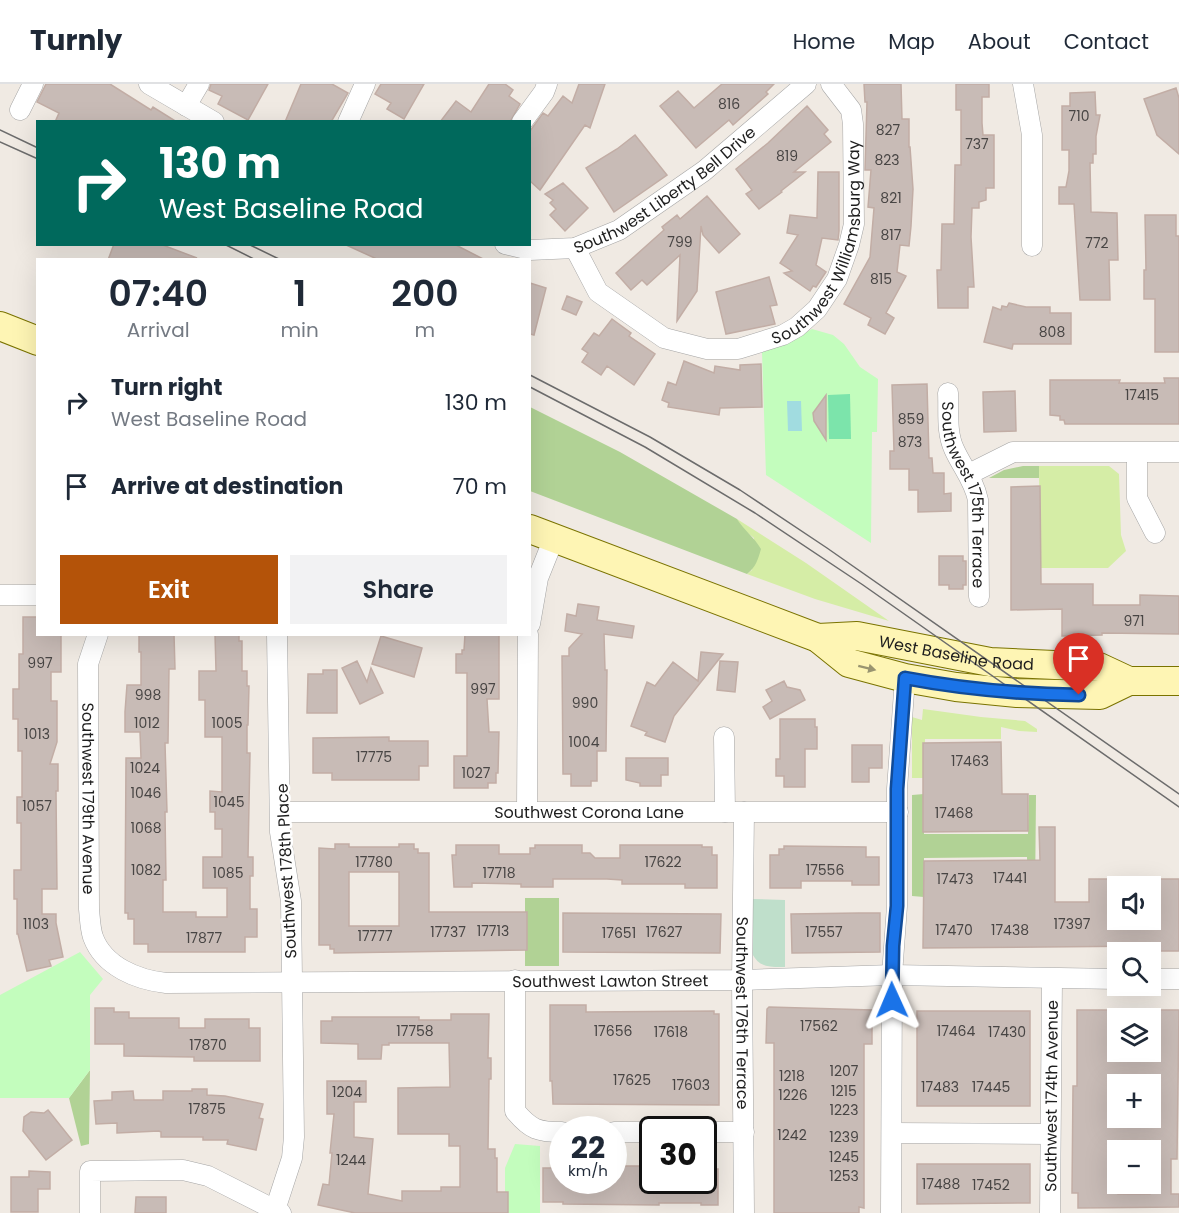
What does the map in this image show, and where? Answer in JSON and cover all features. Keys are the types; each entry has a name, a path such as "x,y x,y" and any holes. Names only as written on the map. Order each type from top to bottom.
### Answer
{"main road":[{"path":"0,326 36,340"},
{"name":"West Baseline Road","path":"542,533 818,638 849,663 905,678 956,687 1017,693 1100,695 1129,681"},
{"name":"West Baseline Road","path":"818,638 856,636 990,662 1099,667 1129,681 1179,681"}],"street":[{"path":"20,110 33,84"},
{"path":"149,84 210,120"},
{"path":"186,106 199,84"},
{"path":"349,120 365,84"},
{"path":"523,120 544,92 547,84"},
{"name":"Southwest Liberty Bell Drive","path":"513,246 530,250 575,248 619,230 705,171 806,84"},
{"name":"Southwest Williamsburg Way","path":"575,248 598,292 664,338 707,349 738,349 770,340 797,327 817,309 837,279 854,224 853,124 850,110 831,84"},
{"path":"1023,84 1032,135 1032,246"},
{"name":"Southwest 175th Terrace","path":"948,393 950,436 954,450 975,487 978,500 979,597"},
{"path":"969,474 1012,452 1179,452"},
{"path":"1137,453 1137,498 1155,533"},
{"path":"531,618 542,533"},
{"path":"0,595 36,595"},
{"name":"Southwest 179th Avenue","path":"97,636 88,664 89,909 93,937 108,959"},
{"name":"Southwest 178th Place","path":"276,1212 292,1158 294,1137 291,902 282,846 280,812 277,636"},
{"path":"527,812 528,636"},
{"path":"891,1213 892,975 897,906 898,768 905,678"},
{"name":"Southwest 176th Terrace","path":"724,737 735,812 742,980 744,1213"},
{"name":"Southwest Corona Lane","path":"280,812 898,812"},
{"name":"Southwest Lawton Street","path":"108,959 122,970 151,982 166,983 742,980 892,975 1107,979"},
{"name":"Southwest 174th Avenue","path":"1050,1213 1052,978"},
{"path":"1161,979 1179,979"},
{"path":"515,980 515,1111 526,1124 540,1132 549,1132"},
{"path":"717,1132 744,1132"},
{"path":"892,1133 1050,1134"},
{"path":"90,1213 90,1171 183,1170 208,1176 276,1212"}],"green space":[{"path":"812,329 833,335 844,344 860,367 878,379 877,432 872,432 871,543 766,475 762,352 784,345"},
{"path":"850,394 851,439 829,439 828,395"},
{"path":"531,408 620,452 737,519 761,549 753,569 747,574 531,491"},
{"path":"1023,466 1039,466 1039,478 989,478 1004,470"},
{"path":"1039,466 1109,466 1119,474 1121,535 1126,551 1108,568 1040,568"},
{"path":"737,519 806,563 889,621 815,599 747,574 752,570 754,538 743,529"},
{"path":"923,709 1025,721 1037,729 1037,732 1001,727 1001,739 925,739 924,778 912,778 912,717 922,720"},
{"path":"924,794 924,834 1028,834 1029,795 1036,795 1035,897 1028,897 1027,857 924,858 924,897 912,896 912,795"},
{"path":"525,898 559,898 559,966 525,966"},
{"path":"752,899 785,900 785,967 770,967 762,964 752,953"},
{"path":"80,952 103,979 90,995 90,1070 69,1098 0,1098 0,995"},
{"path":"90,1070 89,1144 81,1146 69,1098"},
{"path":"515,1144 540,1146 540,1213 505,1213 505,1168"}],"water":[{"path":"787,401 801,401 802,431 788,431"}],"building":[{"path":"46,84 110,84 151,110 153,107 174,120 56,120 59,113 37,102"},
{"path":"211,84 268,84 248,120 218,104 222,96 209,90"},
{"path":"301,84 332,84 348,93 332,120 286,120"},
{"path":"381,84 424,84 404,119 387,109 391,103 375,94"},
{"path":"489,84 505,84 513,90 509,96 520,104 511,120 442,120 456,101 471,112"},
{"path":"579,84 605,84 590,128 585,125 540,190 531,182 531,130 543,113 548,116 563,96 572,103"},
{"path":"722,84 774,84 766,92 768,94 733,125 729,120 696,148 660,106 678,91 694,108"},
{"path":"864,84 901,84 902,119 909,119 913,189 911,226 909,246 900,245 897,272 906,276 886,313 894,318 885,334 868,325 871,318 844,304 870,257 874,208 868,207 871,170 865,170 867,102 865,102"},
{"path":"956,84 989,84 989,97 982,97 982,123 983,135 994,135 994,188 986,188 986,200 979,202 979,208 972,208 974,287 968,287 968,308 938,308 937,270 941,270 942,224 954,224 955,165 961,165 961,110 956,110"},
{"path":"1176,88 1179,98 1179,154 1157,135 1144,99"},
{"path":"1095,92 1096,115 1100,115 1096,136 1096,154 1093,154 1093,163 1090,163 1091,212 1117,213 1118,260 1109,260 1110,300 1080,300 1074,204 1059,204 1059,187 1066,187 1069,171 1069,150 1062,150 1062,106 1070,106 1070,93"},
{"path":"807,106 828,130 824,134 831,142 794,172 805,172 759,209 746,194 752,190 736,169"},
{"path":"635,135 667,175 614,212 586,168"},
{"path":"818,172 839,172 839,231 838,240 822,238 816,265 826,272 816,287 813,286 810,291 784,273 792,271 780,263 798,235 787,233 790,215 817,218"},
{"path":"563,183 588,208 565,231 550,215 556,209 550,203 553,200 545,194"},
{"path":"707,196 740,234 719,253 703,235 701,226 697,291 677,321 680,255 647,285 642,280 631,290 616,273 664,230 662,227 677,215 680,219"},
{"path":"1145,215 1176,215 1176,236 1179,236 1179,352 1155,352 1155,299 1144,299"},
{"path":"113,246 165,246 197,258 109,258"},
{"path":"348,246 458,246 481,258 375,258"},
{"path":"769,277 777,305 770,306 775,324 726,334 716,292"},
{"path":"531,283 546,288 534,335 531,334"},
{"path":"567,296 582,302 576,315 562,309"},
{"path":"1009,303 1026,307 1050,307 1050,313 1071,313 1071,344 1013,344 1012,349 984,342 993,307 1001,310 1002,306 1007,307"},
{"path":"612,319 631,333 629,336 655,354 634,385 607,366 601,375 582,362 588,353 582,349 594,333 599,336"},
{"path":"684,361 714,373 715,366 740,370 740,365 761,364 762,407 720,408 719,415 668,407 669,403 662,400 668,382 676,385"},
{"path":"1164,378 1179,378 1179,424 1065,424 1064,420 1060,420 1060,416 1050,415 1050,380 1120,380 1119,383 1165,383"},
{"path":"927,384 929,458 932,458 933,473 944,473 944,494 951,493 951,511 918,512 918,490 909,490 909,469 890,469 890,451 894,451 892,385"},
{"path":"1015,391 1016,431 984,432 983,392"},
{"path":"826,395 826,440 814,421 813,413"},
{"path":"1040,486 1041,584 1093,584 1093,605 1140,605 1140,595 1179,596 1179,634 1102,633 1102,635 1062,636 1062,609 1011,610 1011,487"},
{"path":"939,556 963,556 963,561 966,561 966,585 963,585 963,589 949,589 949,585 939,585"},
{"path":"578,604 599,607 597,620 634,626 632,638 604,634 605,670 607,670 606,751 597,751 597,781 591,781 591,786 571,786 571,774 563,774 562,656 569,656 569,648 582,634 565,631 567,614 576,616"},
{"path":"23,617 36,617 36,636 61,636 61,672 51,672 51,701 57,701 57,742 50,764 58,764 57,889 42,889 42,914 56,914 63,957 49,960 51,966 27,971 17,934 17,899 14,899 14,870 21,870 21,823 17,823 17,797 22,797 22,751 18,751 18,719 13,719 13,689 19,689 19,654 23,654"},
{"path":"139,636 174,636 175,669 169,669 168,743 165,743 167,812 165,812 166,880 163,880 163,912 196,912 196,917 227,917 227,888 203,888 203,857 222,857 222,829 215,829 215,812 210,812 210,791 222,792 222,737 205,737 205,700 199,700 199,671 216,671 215,636 239,636 239,641 242,641 242,671 247,671 247,686 249,686 248,857 253,857 253,876 250,876 250,909 257,909 257,937 245,937 245,952 148,952 148,944 134,944 134,919 128,919 128,913 125,913 126,758 141,758 140,732 125,732 125,712 127,685 141,685 141,652 139,652"},
{"path":"381,636 422,648 414,677 372,664"},
{"path":"465,636 499,636 499,699 487,699 489,732 499,732 498,773 496,773 496,783 488,783 488,788 454,788 454,756 467,756 467,673 456,673 456,654 462,654"},
{"path":"701,652 723,654 674,716 665,742 645,735 647,732 631,726 647,682 655,686 673,662 698,681"},
{"path":"357,661 367,682 371,668 383,693 360,704 342,668"},
{"path":"720,661 738,662 735,692 717,690"},
{"path":"323,670 337,670 337,713 307,713 308,674 323,674"},
{"path":"784,681 787,687 800,690 805,700 770,719 763,707 772,701 766,690"},
{"path":"780,719 815,719 817,749 805,749 805,787 784,787 784,776 776,776 776,759 780,759"},
{"path":"389,737 389,741 428,741 428,766 419,766 419,780 332,780 332,773 313,773 313,738"},
{"path":"1001,742 1002,794 1028,794 1028,831 923,832 923,743"},
{"path":"852,745 882,745 882,768 869,768 869,782 852,782"},
{"path":"626,758 668,758 668,775 661,775 661,786 640,786 640,783 626,780"},
{"path":"1039,827 1055,827 1055,902 1089,902 1089,879 1107,879 1107,930 1161,930 1161,879 1179,879 1179,951 1161,951 1161,942 1107,942 1107,946 923,948 924,861 1040,860"},
{"path":"335,844 349,844 349,847 399,847 399,844 414,844 414,849 418,849 418,853 429,853 429,912 527,912 527,950 334,953 330,945 319,945 319,848 335,849","holes":["349,872 399,872 399,926 349,926"]},
{"path":"456,845 499,845 499,854 530,854 530,848 535,848 535,845 582,845 582,853 590,853 595,858 620,858 620,845 702,845 702,847 712,847 712,855 717,855 717,888 685,888 685,884 622,884 622,880 607,879 553,879 553,887 472,883 472,887 454,887 452,855 456,855"},
{"path":"784,846 866,847 866,857 879,857 879,885 852,885 852,881 801,881 801,888 770,888 770,855 779,855 779,849 784,849"},
{"path":"563,913 721,914 720,953 563,952"},
{"path":"880,913 880,952 792,953 791,914"},
{"path":"550,1005 586,1005 586,1012 714,1011 714,1014 719,1014 719,1105 553,1104 552,1081 550,1081"},
{"path":"769,1007 872,1010 872,1044 864,1044 864,1208 859,1207 859,1213 774,1213 774,1043 766,1043 767,1009"},
{"path":"95,1008 114,1008 114,1012 129,1012 129,1018 179,1018 179,1028 205,1028 205,1019 249,1019 249,1028 260,1028 260,1061 194,1061 194,1057 124,1056 124,1044 95,1044"},
{"path":"1077,1010 1107,1010 1107,1062 1161,1062 1161,1010 1179,1010 1177,1159 1171,1159 1171,1194 1179,1194 1179,1207 1078,1208 1078,1193 1072,1193 1073,1086 1077,1086"},
{"path":"917,1011 1030,1011 1030,1106 917,1106"},
{"path":"451,1014 489,1014 488,1058 491,1058 491,1079 489,1079 488,1149 495,1149 497,1192 508,1192 508,1213 355,1213 318,1205 323,1184 329,1185 332,1153 330,1153 334,1114 327,1114 327,1081 366,1081 366,1102 354,1102 354,1137 373,1139 368,1194 402,1201 402,1191 441,1191 441,1187 460,1187 460,1146 449,1146 449,1134 398,1134 398,1088 450,1087 449,1043 389,1043 389,1045 382,1045 381,1059 358,1059 358,1044 321,1043 321,1021 332,1021 332,1017 419,1017 419,1020 451,1020"},
{"path":"192,1089 207,1089 207,1095 225,1096 263,1104 259,1118 263,1119 256,1150 227,1144 228,1140 203,1140 203,1137 161,1137 159,1131 117,1133 117,1123 96,1124 94,1101 112,1100 112,1092 133,1091 134,1100 163,1100 163,1091 192,1091"},
{"path":"48,1110 72,1140 46,1160 23,1131 24,1117 31,1112 44,1113"},
{"path":"917,1164 1030,1164 1030,1203 917,1204"},
{"path":"627,1166 639,1166 639,1194 717,1194 718,1169 718,1205 543,1202 543,1168 549,1168 549,1194 627,1194"},
{"path":"29,1171 50,1172 50,1189 38,1189 38,1212 11,1212 11,1177 29,1177"},
{"path":"136,1197 166,1197 166,1213 135,1213"}],"tram line":[{"path":"0,130 36,147"},
{"path":"0,142 36,158"},
{"path":"228,246 252,258"},
{"path":"252,246 277,258"},
{"path":"531,376 650,437 740,490 827,548 1179,794"},
{"path":"531,388 645,447 755,513 863,585 1179,807"}],"route":[{"path":"892,1000 893,946 897,906 897,789 905,678 956,687 1017,693 1079,695"}]}
